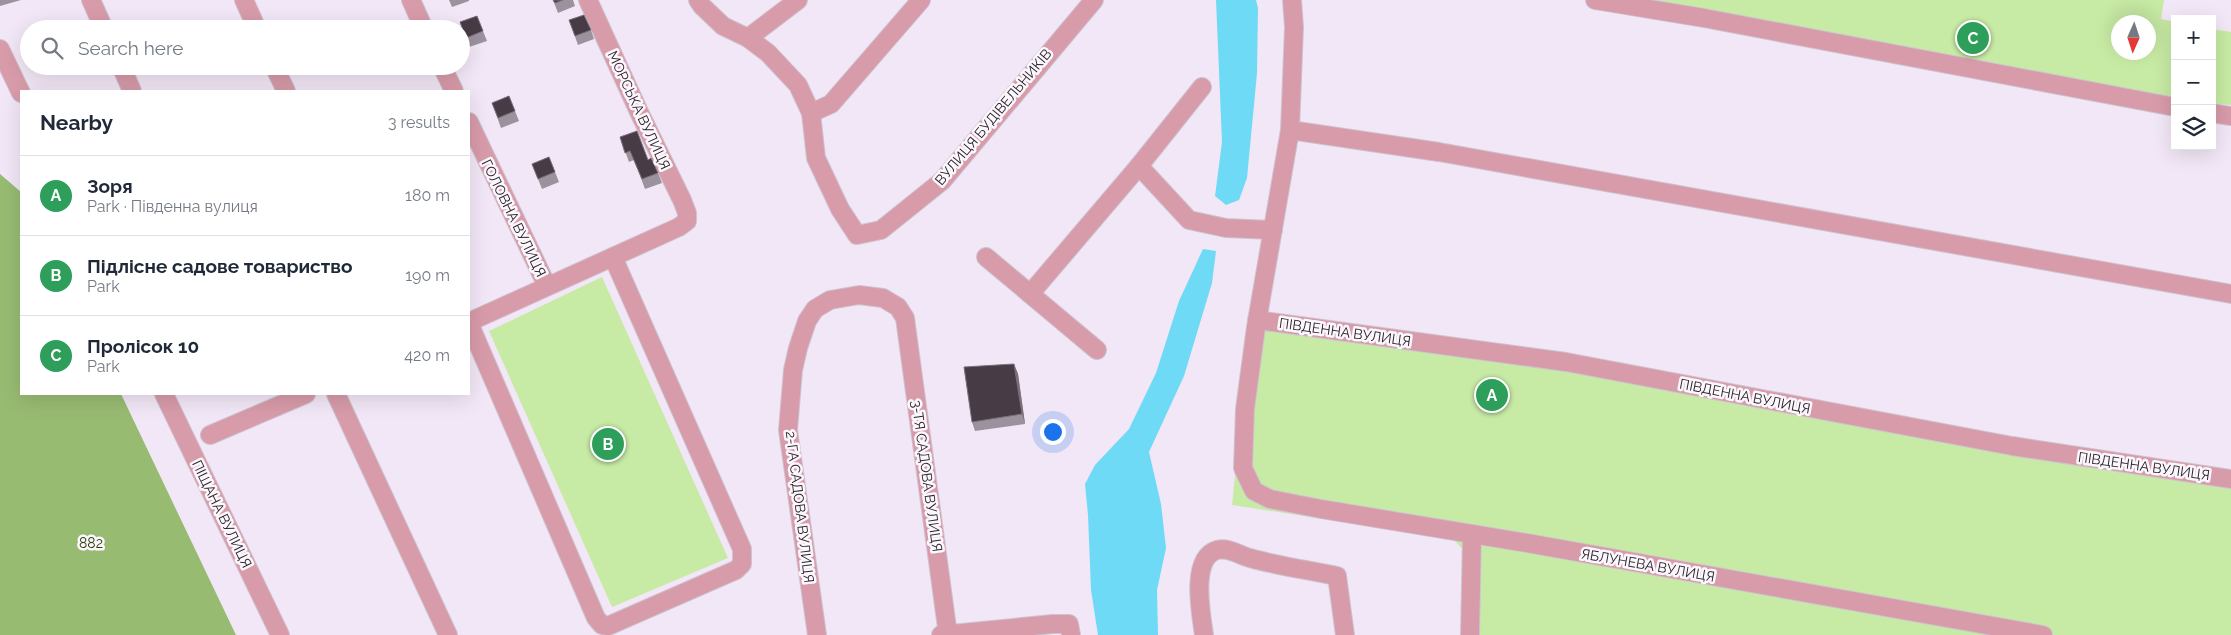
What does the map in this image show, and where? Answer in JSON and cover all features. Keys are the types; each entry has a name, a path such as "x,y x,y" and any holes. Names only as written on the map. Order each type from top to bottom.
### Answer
{"street":[{"path":"91,0 100,20"},
{"path":"244,0 253,20"},
{"path":"411,0 420,20"},
{"name":"МОРСЬКА ВУЛИЦЯ","path":"588,0 687,213 687,220 679,226 613,257"},
{"path":"698,0 723,26 748,38 768,53 798,85 811,113 831,104 921,0"},
{"path":"748,38 798,0"},
{"name":"ВУЛИЦЯ БУДІВЕЛЬНИКІВ","path":"811,113 816,158 840,209 857,235 882,230 942,181 1094,0"},
{"path":"1258,320 1290,130 1294,26 1292,0"},
{"path":"1595,0 1704,18 2171,105"},
{"path":"0,49 20,92"},
{"path":"125,75 132,90"},
{"path":"278,75 286,90"},
{"path":"446,75 454,90"},
{"path":"1030,294 1139,166 1202,87"},
{"path":"2216,114 2231,116"},
{"name":"ГОЛОВНА ВУЛИЦЯ","path":"470,124 547,286"},
{"path":"1290,130 1439,152 2231,294"},
{"path":"1139,166 1189,220 1226,228 1273,230"},
{"path":"470,322 613,257 742,550 742,564 736,570 608,626 602,625 596,618 470,324"},
{"path":"986,257 1097,350"},
{"name":"3-ТЯ САДОВА ВУЛИЦЯ","path":"807,321 815,308 830,300 859,295 883,298 898,307 905,318 946,635"},
{"name":"ПІВДЕННА ВУЛИЦЯ","path":"1258,320 1566,362 2012,446 2231,479"},
{"name":"ЯБЛУНЕВА ВУЛИЦЯ","path":"1258,320 1245,409 1243,468 1254,492 1270,499 1312,508 1472,534 2043,635"},
{"name":"2-ГА САДОВА ВУЛИЦЯ","path":"807,321 798,348 794,370 788,430 817,635"},
{"name":"ПІЩАНА ВУЛИЦЯ","path":"164,395 280,635"},
{"path":"210,435 274,401 301,395"},
{"path":"336,395 448,635"},
{"path":"1470,635 1472,534"},
{"path":"1204,635 1200,570 1206,557 1217,550 1231,550 1248,558 1337,576 1345,635"},
{"path":"946,635 1053,624 1070,630"}],"green space":[{"path":"1620,0 2164,0 2161,19 2171,21 2171,97 2126,91"},
{"path":"2216,30 2231,32 2231,105 2216,103"},
{"name":"882","path":"0,174 20,191 20,395 121,395 236,635 0,635"},
{"path":"602,277 728,558 612,607 489,331"},
{"path":"1252,313 2231,476 2231,635 1465,635 1467,554 1453,539 1232,505"}],"water":[{"path":"1216,0 1256,0 1258,8 1257,73 1247,178 1239,200 1226,205 1215,196 1222,142"},
{"path":"1203,249 1216,251 1212,283 1184,376 1149,452 1161,504 1166,548 1157,590 1158,635 1098,635 1091,590 1085,484 1095,465 1129,429 1156,373 1179,301"}],"building":[{"path":"584,15 591,30 575,36 569,20"},
{"path":"477,16 483,31 470,36 470,20 466,20"},
{"path":"509,96 515,111 498,118 492,103"},
{"path":"637,131 648,160 651,158 658,173 642,179 630,151 625,153 620,137"},
{"path":"549,157 555,172 538,179 532,164"},
{"path":"1014,364 1022,414 972,422 964,367"}],"place":[{"name":"Пролісок 10","path":"1973,38"},
{"name":"Зоря","path":"1492,395"},
{"name":"Підлісне садове товариство","path":"608,444"}]}
